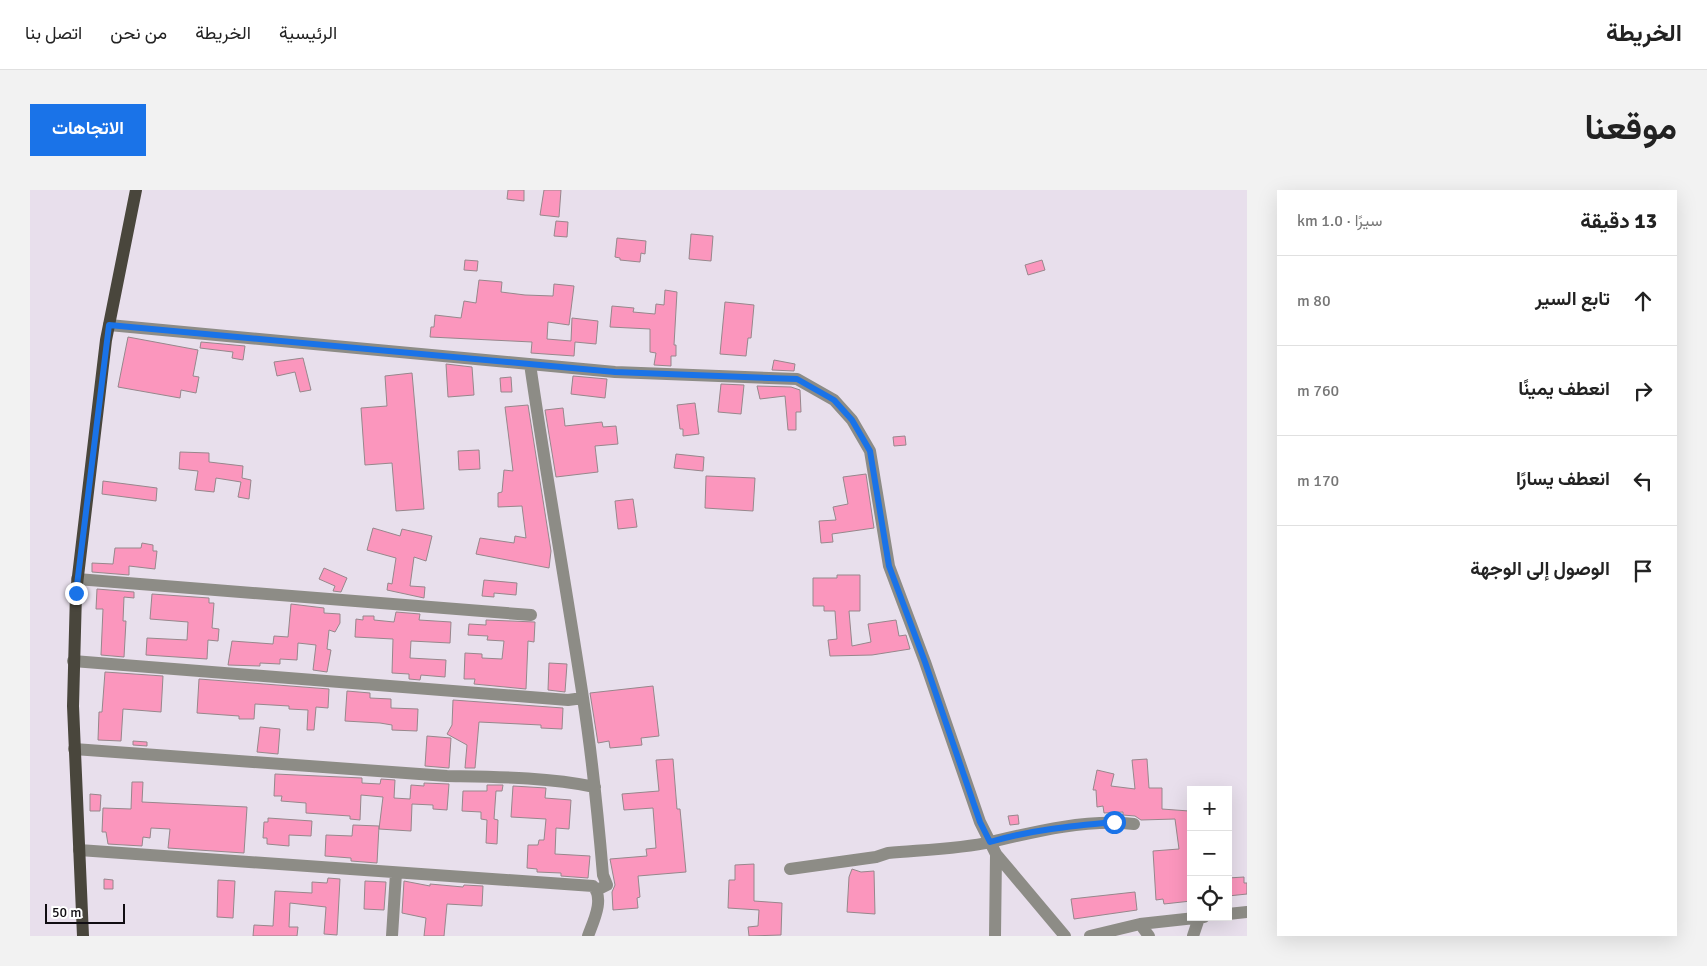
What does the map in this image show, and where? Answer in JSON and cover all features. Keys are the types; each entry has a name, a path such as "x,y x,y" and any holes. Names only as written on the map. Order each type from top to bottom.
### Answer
{"main road":[{"path":"83,936 74,749 73,661 77,579 109,325 136,190"}],"street":[{"path":"109,325 615,372 797,379 834,400 852,420 870,451 889,566 925,662 980,822 996,854 1065,936"},
{"path":"530,364 583,698 595,787 603,875 606,885 597,890"},
{"path":"77,579 531,615"},
{"path":"73,661 568,700 583,698"},
{"path":"74,749 448,776 509,777 570,782 595,787"},
{"path":"790,868 876,857 888,853 990,842 1013,835 1067,826 1114,822 1134,824"},
{"path":"79,850 594,886 599,900 588,936"},
{"path":"995,936 996,854"},
{"path":"392,936 396,872"},
{"path":"1232,914 1247,912"},
{"path":"1090,936 1140,924 1187,919"},
{"path":"1193,936 1198,921"},
{"path":"1140,924 1149,936"}],"building":[{"path":"508,190 524,190 524,201 507,199"},
{"path":"544,190 561,190 559,217 540,215"},
{"path":"556,221 568,222 567,237 554,236"},
{"path":"691,234 713,236 711,261 689,259"},
{"path":"617,238 646,241 645,254 641,253 640,262 620,260 620,258 615,257"},
{"path":"465,260 478,261 477,271 464,270"},
{"path":"1042,260 1045,270 1028,275 1025,265"},
{"path":"479,280 502,282 501,292 525,295 553,296 554,284 574,286 569,325 548,322 547,339 571,341 572,318 598,321 596,344 575,342 574,356 531,353 532,342 430,337 431,327 434,327 435,315 461,318 464,301 476,303"},
{"path":"665,290 677,292 674,345 676,345 676,356 671,356 671,366 654,365 656,353 650,352 650,329 610,327 612,306 634,308 633,312 655,314 656,304 664,305"},
{"path":"725,302 754,305 751,338 748,338 746,356 720,354"},
{"path":"128,337 198,350 193,376 199,377 196,393 181,390 180,398 118,387"},
{"path":"201,342 245,346 243,360 232,358 233,352 200,348"},
{"path":"303,358 311,390 300,392 295,372 277,376 274,362"},
{"path":"774,360 795,364 794,371 772,370"},
{"path":"446,364 472,367 474,395 448,397"},
{"path":"412,373 424,509 396,511 392,463 365,465 361,408 387,406 385,376"},
{"path":"573,376 607,379 605,398 571,394"},
{"path":"511,377 512,392 501,392 500,378"},
{"path":"721,384 744,385 741,414 718,412"},
{"path":"757,386 791,387 800,390 801,412 796,412 796,430 788,430 785,396 760,399"},
{"path":"695,403 699,434 683,436 683,429 680,429 677,405"},
{"path":"528,405 551,551 549,568 476,554 480,538 514,543 515,536 526,538 522,506 498,507 498,493 502,492 504,470 513,471 505,407"},
{"path":"563,408 565,426 602,422 603,427 616,426 618,444 595,446 598,472 556,477 545,410"},
{"path":"905,436 906,445 894,446 893,437"},
{"path":"479,450 480,469 459,470 458,451"},
{"path":"180,452 209,453 209,462 243,466 242,478 251,480 249,499 238,497 241,482 216,478 214,492 195,490 198,471 179,469"},
{"path":"676,454 704,457 703,471 674,468"},
{"path":"866,474 874,528 832,534 833,542 821,543 819,521 836,520 833,507 848,504 843,477"},
{"path":"706,476 755,478 753,511 705,508"},
{"path":"103,481 157,488 156,501 102,494"},
{"path":"633,499 637,527 618,529 615,501"},
{"path":"373,528 400,536 402,529 432,536 426,561 414,557 410,586 425,587 424,598 387,590 388,583 392,584 396,558 367,550"},
{"path":"142,543 153,545 153,551 157,551 155,569 129,566 129,575 92,572 92,563 113,564 115,548 141,548"},
{"path":"324,568 347,578 341,592 333,591 335,586 319,579"},
{"path":"837,575 860,575 860,611 849,611 852,646 871,642 868,624 896,620 899,636 906,635 910,649 872,655 830,656 828,640 837,639 835,611 824,611 824,606 813,606 813,578 837,578"},
{"path":"484,580 517,583 516,595 494,593 494,597 482,596"},
{"path":"97,589 134,592 134,598 124,597 123,621 126,621 124,657 101,655 103,609 96,609"},
{"path":"152,594 209,598 209,603 214,603 212,628 219,629 218,641 208,640 207,659 146,655 147,638 187,640 188,622 150,619"},
{"path":"291,604 324,608 324,613 340,614 340,623 335,632 329,630 327,649 331,650 327,672 313,670 316,645 298,643 297,660 280,659 280,664 260,663 260,666 228,665 232,641 273,644 274,636 288,637"},
{"path":"396,612 420,614 419,620 451,622 450,643 411,641 410,658 446,660 445,677 421,675 420,680 409,679 409,674 392,673 393,639 355,637 356,619 363,620 363,616 374,616 374,620 394,622"},
{"path":"486,620 535,622 534,642 528,641 526,689 474,684 475,679 464,679 465,653 482,654 482,658 502,659 504,641 487,640 488,636 468,635 469,624 486,625"},
{"path":"549,663 567,664 565,692 548,690"},
{"path":"105,672 163,676 161,712 123,709 121,741 98,740 99,712 102,712"},
{"path":"199,679 329,689 328,708 316,707 314,730 307,730 308,710 289,709 289,706 255,704 254,719 239,719 239,716 197,713"},
{"path":"653,686 659,736 641,738 642,745 610,748 609,741 598,743 590,693"},
{"path":"347,691 370,693 370,698 391,699 391,708 418,709 417,731 392,730 392,725 380,723 345,721"},
{"path":"453,700 563,708 562,729 541,728 541,725 479,722 475,768 465,768 467,745 447,734 452,725"},
{"path":"260,727 280,729 278,754 257,752"},
{"path":"427,736 451,738 449,768 425,766"},
{"path":"133,741 147,742 147,746 133,745"},
{"path":"673,759 677,809 680,809 686,872 638,876 640,897 637,898 638,908 613,910 612,892 615,885 610,859 647,856 646,849 656,848 653,808 624,810 622,794 659,791 656,760"},
{"path":"1147,759 1149,788 1162,788 1162,809 1187,811 1187,901 1164,904 1163,899 1156,900 1153,851 1179,849 1175,819 1141,820 1135,816 1123,815 1123,812 1104,813 1103,806 1097,807 1096,790 1093,790 1097,770 1114,774 1111,786 1135,789 1132,760"},
{"path":"275,774 362,778 362,783 380,784 381,779 395,780 394,798 410,799 411,785 424,786 424,783 449,784 447,810 433,809 433,805 412,804 411,831 379,829 383,797 361,795 360,820 350,819 350,816 306,813 306,803 281,801 282,796 274,796"},
{"path":"132,782 143,782 142,802 247,807 244,853 168,848 170,829 151,828 150,838 143,837 142,846 108,844 106,832 102,832 103,808 131,809"},
{"path":"487,785 503,785 502,791 496,791 494,819 498,820 497,844 486,843 487,820 481,819 481,812 462,811 463,791 487,791"},
{"path":"513,786 546,788 545,798 571,800 569,829 556,828 555,854 590,856 588,878 561,876 561,873 537,872 537,869 527,868 528,845 538,845 539,840 544,840 546,819 511,817"},
{"path":"90,794 101,795 100,811 90,811"},
{"path":"1018,815 1019,824 1010,825 1008,816"},
{"path":"268,818 312,821 311,836 289,835 289,846 267,844 267,838 263,838 264,822 268,822"},
{"path":"353,825 379,826 377,863 325,856 326,835 352,836"},
{"path":"754,864 754,901 782,903 781,935 749,936 748,927 758,926 759,910 728,908 729,880 735,880 735,865"},
{"path":"852,869 861,872 874,871 875,914 847,912 849,877"},
{"path":"1244,877 1244,883 1247,883 1247,894 1232,896 1232,878"},
{"path":"328,878 340,879 337,935 324,934 326,907 290,903 289,927 298,927 297,936 253,936 254,925 273,926 275,891 312,893 312,882 327,883"},
{"path":"104,879 113,880 113,889 104,889"},
{"path":"218,880 235,881 233,918 217,917"},
{"path":"365,881 386,882 384,910 364,909"},
{"path":"404,881 430,886 430,884 463,887 464,885 483,886 482,906 447,904 444,936 424,936 426,918 402,913"},
{"path":"1135,892 1137,910 1074,919 1071,899"}],"route":[{"path":"76,593 104,352 109,325 615,372 797,379 834,400 852,420 870,451 889,566 925,662 980,822 990,842 1013,835 1067,826 1114,822"}]}
